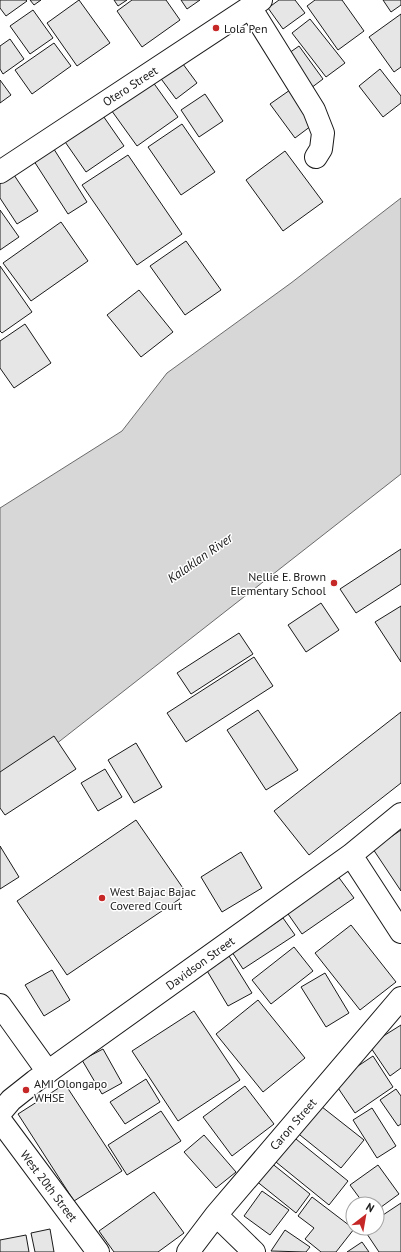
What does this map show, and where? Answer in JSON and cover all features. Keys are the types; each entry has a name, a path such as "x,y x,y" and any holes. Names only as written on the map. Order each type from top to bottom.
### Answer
{"street":[{"path":"256,3 314,110 323,133 321,149 316,156"},
{"name":"Otero Street","path":"0,172 256,3"},
{"name":"Davidson Street","path":"0,1113 11,1100 48,1072 351,855 401,814"},
{"path":"351,855 401,932"},
{"name":"Caron Street","path":"188,1252 216,1215 401,998"},
{"path":"0,1005 48,1072"},
{"name":"West 20th Street","path":"0,1120 98,1252"},
{"path":"216,1215 254,1252"}],"water":[{"name":"Kalaklan River","path":"401,198 401,474 19,773 0,784 0,508 122,431 167,373 291,283"}],"building":[{"path":"0,0 27,1 6,16 0,8"},
{"path":"30,0 41,0 34,5"},
{"path":"79,0 110,43 77,66 47,23"},
{"path":"114,0 127,0 118,6"},
{"path":"132,0 166,0 180,20 142,47 117,11"},
{"path":"181,0 200,0 187,9"},
{"path":"279,0 295,0 305,13 283,29 268,8"},
{"path":"315,0 342,0 364,31 338,50 307,6"},
{"path":"383,0 401,0 401,5 391,12"},
{"path":"33,10 53,38 30,54 10,26"},
{"path":"401,14 401,67 394,72 369,37"},
{"path":"310,19 345,63 326,77 292,33"},
{"path":"10,39 24,59 3,74 0,69 0,46"},
{"path":"54,43 71,66 32,94 15,70"},
{"path":"299,46 323,79 307,91 282,58"},
{"path":"180,60 197,83 176,99 159,76"},
{"path":"380,69 401,96 401,103 383,117 359,86"},
{"path":"150,78 178,117 137,146 109,107"},
{"path":"0,80 11,95 0,103"},
{"path":"290,90 315,123 295,138 270,104"},
{"path":"205,94 223,121 199,137 181,110"},
{"path":"99,110 124,146 86,172 61,136"},
{"path":"182,124 215,172 181,195 148,147"},
{"path":"52,146 87,202 68,214 32,158"},
{"path":"285,151 323,202 283,231 246,180"},
{"path":"128,155 182,234 137,265 82,185"},
{"path":"10,169 38,211 17,224 0,198 0,176"},
{"path":"0,210 19,237 0,250"},
{"path":"61,222 88,261 31,301 3,263"},
{"path":"186,241 221,290 185,315 150,266"},
{"path":"0,266 32,312 2,333 0,331"},
{"path":"139,290 173,332 141,357 107,315"},
{"path":"25,324 51,363 14,388 0,368 0,341"},
{"path":"401,549 401,584 356,613 340,589"},
{"path":"321,603 339,630 306,652 288,625"},
{"path":"401,606 401,662 375,622"},
{"path":"239,633 253,654 191,694 177,673"},
{"path":"254,657 273,686 186,742 167,713"},
{"path":"258,710 298,770 266,790 227,730"},
{"path":"401,712 401,783 309,855 274,811"},
{"path":"54,736 76,769 5,815 0,808 0,772"},
{"path":"136,743 162,787 134,803 108,760"},
{"path":"105,769 122,797 98,811 81,783"},
{"name":"West Bajac Bajac Covered Court","path":"136,820 187,894 67,975 17,901"},
{"path":"401,830 401,891 373,849"},
{"path":"0,846 19,877 0,889"},
{"path":"241,852 262,888 222,912 201,877"},
{"path":"337,875 354,898 302,934 286,911"},
{"path":"283,918 295,935 243,969 232,952"},
{"path":"351,925 396,982 360,1010 315,953"},
{"path":"294,947 313,971 271,1004 252,980"},
{"path":"229,956 252,993 228,1006 206,969"},
{"path":"52,970 70,1000 44,1016 25,985"},
{"path":"325,973 349,1013 326,1027 301,987"},
{"path":"258,1000 305,1058 263,1092 216,1034"},
{"path":"194,1011 240,1080 178,1121 132,1051"},
{"path":"401,1025 401,1068 390,1076 369,1045"},
{"path":"103,1049 122,1083 102,1094 82,1060"},
{"path":"373,1056 393,1087 355,1113 334,1082"},
{"path":"146,1079 160,1102 125,1124 110,1102"},
{"path":"65,1084 122,1171 74,1201 18,1114"},
{"path":"245,1086 274,1124 232,1156 203,1117"},
{"path":"396,1089 401,1096 401,1124 398,1126 380,1100"},
{"path":"317,1103 364,1140 341,1168 295,1131"},
{"path":"372,1108 396,1146 377,1158 353,1120"},
{"path":"161,1111 181,1141 127,1175 108,1145"},
{"path":"204,1135 236,1172 216,1188 184,1152"},
{"path":"291,1135 348,1181 329,1205 271,1158"},
{"path":"270,1162 310,1194 296,1213 255,1180"},
{"path":"378,1165 399,1194 385,1204 385,1196 358,1196 350,1185"},
{"path":"262,1191 289,1210 270,1235 244,1216"},
{"path":"154,1192 184,1233 158,1252 114,1252 99,1231"},
{"path":"312,1197 345,1222 345,1236 349,1236 336,1252 321,1252 305,1239 314,1228 298,1216"},
{"path":"401,1203 401,1252 379,1252 368,1236 385,1236 385,1214"},
{"path":"50,1229 54,1252 35,1252 31,1233"},
{"path":"285,1230 310,1247 306,1252 271,1251"},
{"path":"26,1235 29,1252 0,1252 0,1240"},
{"path":"362,1242 369,1252 347,1252"}],"place":[{"name":"Lola Pen","path":"216,28"},
{"name":"Nellie E. Brown Elementary School","path":"334,583"},
{"name":"West Bajac Bajac Covered Court","path":"102,898"},
{"name":"AMI Olongapo WHSE","path":"26,1090"}]}
